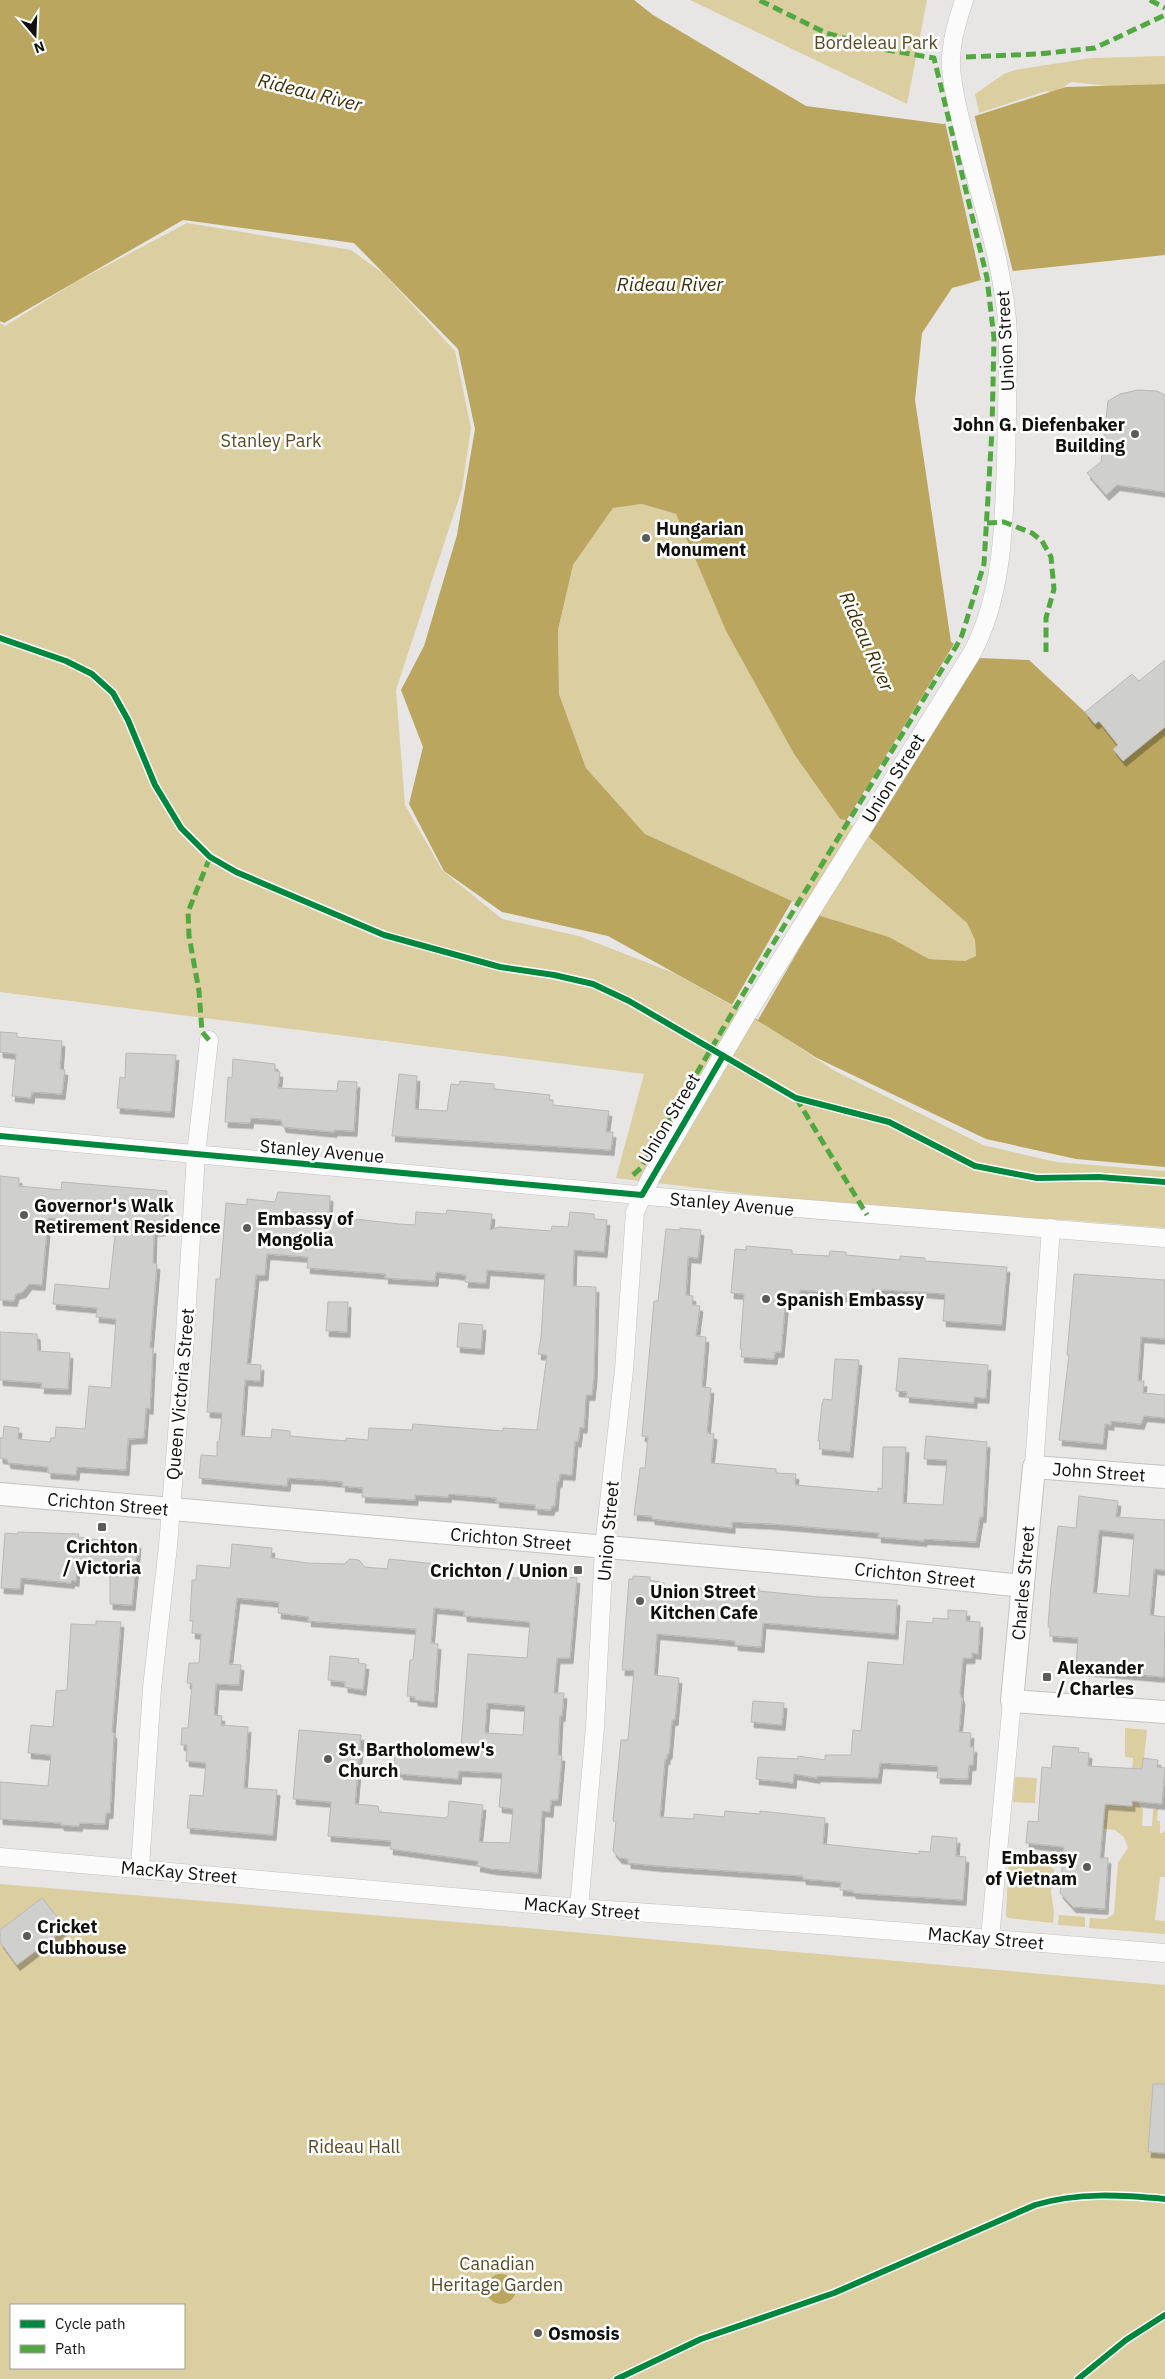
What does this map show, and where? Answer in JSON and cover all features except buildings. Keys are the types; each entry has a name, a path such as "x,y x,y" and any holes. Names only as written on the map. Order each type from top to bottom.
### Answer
{"street":[{"name":"Union Street","path":"579,1908 595,1727 604,1546 624,1370 634,1222 642,1195 748,1014 972,653 992,598 1004,522 1008,368 1006,309 1001,275 960,117 951,66 952,46 964,0"},
{"name":"Queen Victoria Street","path":"140,1868 152,1688 186,1334 196,1154 208,1040"},
{"name":"Stanley Avenue","path":"0,1136 867,1215 1165,1238"},
{"name":"Charles Street","path":"990,1938 1034,1466 1051,1228"},
{"name":"John Street","path":"1034,1466 1165,1477"},
{"name":"Crichton Street","path":"0,1494 859,1568 1022,1586"},
{"path":"1012,1701 1165,1712"},
{"name":"MacKay Street","path":"0,1856 579,1908 990,1938 1165,1954"}],"green space":[{"name":"Bordeleau Park","path":"690,0 927,0 907,104"},
{"path":"1165,56 1165,84 1108,86 1071,82 1055,93 1046,91 979,113 975,94 1004,74 1015,70 1091,58"},
{"name":"Stanley Park","path":"187,223 351,250 384,274 455,351 471,428 462,489 396,690 405,805 442,870 502,919 579,936 676,974 758,1020 835,1071 983,1145 1056,1162 1165,1171 1165,1228 1068,1220 897,1212 616,1178 644,1074 0,992 0,323 5,326 74,283"},
{"path":"642,504 676,514 726,631 794,754 840,819 848,821 861,830 967,923 975,940 976,956 965,961 929,959 889,937 811,913 792,901 645,834 586,768 559,694 558,630 573,565 613,508"},
{"path":"1125,1728 1147,1730 1139,1805 1143,1810 1142,1826 1152,1826 1153,1810 1158,1808 1157,1821 1160,1821 1160,1833 1163,1833 1165,1830 1165,1877 1160,1877 1155,1920 1165,1921 1165,1934 1089,1928 1090,1918 1106,1919 1114,1914 1118,1863 1128,1848 1124,1837 1115,1830 1068,1825 1132,1769 1133,1758 1125,1757"},
{"path":"1015,1777 1037,1778 1035,1803 1013,1802"},
{"path":"1009,1852 1027,1853 1027,1864 1047,1865 1054,1869 1051,1892 1054,1913 1053,1923 1008,1918 1006,1916"},
{"name":"Rideau Hall","path":"0,1884 527,1928 1165,1985 1165,2379 0,2379"},
{"path":"1059,1915 1085,1917 1085,1927 1058,1925"}],"water":[{"name":"Rideau River","path":"0,0 634,0 653,15 806,106 943,124 975,116 1066,87 1165,84 1165,255 1014,271 952,288 922,333 915,400 951,642 978,658 1029,660 1085,712 1095,724 1099,721 1119,745 1113,749 1123,761 1165,727 1165,1167 1076,1159 986,1139 817,1058 736,1007 608,936 502,912 444,871 409,804 423,747 401,690 424,646 457,535 475,429 458,349 354,243 183,220 4,323 0,321","holes":["642,504 676,514 726,631 794,754 840,819 848,821 861,830 967,923 975,940 976,956 965,961 929,959 889,937 811,913 792,901 645,834 586,768 559,694 558,630 573,565 613,508"]},
{"path":"501,2274 511,2279 516,2289 511,2299 501,2304 491,2299 486,2289 491,2279"}],"pier":[{"path":"974,114 1013,272 981,280 945,122"},
{"path":"954,644 978,657 868,838 846,821"},
{"path":"792,901 818,916 758,1020 732,1005"}],"marked path":[{"path":"633,1175 641,1168 768,952 957,645 962,635 984,564 992,430 994,338 987,278 934,58 887,50 826,33 759,0"},
{"path":"1150,0 1165,8"},
{"path":"966,57 1038,54 1095,48 1165,15"},
{"path":"987,523 1004,522 1032,533 1042,541 1051,557 1054,589 1046,618 1046,652"},
{"path":"209,1040 202,1032 199,991 189,936 188,912 210,857"},
{"path":"796,1098 867,1215"}],"cycle path":[{"path":"0,638 66,661 92,674 113,693 128,720 155,785 181,828 210,857 236,872 384,935 500,967 554,975 593,984 629,1001 796,1098 889,1122 975,1166 1037,1178 1099,1177 1165,1182"},
{"path":"0,1136 642,1195 723,1056"},
{"path":"617,2379 701,2339 834,2293 1035,2205 1083,2196 1132,2196 1165,2199"},
{"path":"1078,2379 1126,2340 1165,2315"}],"place":[{"name":"John G. Diefenbaker Building","path":"1135,434"},
{"name":"Hungarian Monument","path":"646,538"},
{"name":"Governor's Walk Retirement Residence","path":"24,1215"},
{"name":"Embassy of Mongolia","path":"247,1228"},
{"name":"Spanish Embassy","path":"766,1299"},
{"name":"Crichton / Victoria","path":"102,1527"},
{"name":"Crichton / Union","path":"578,1570"},
{"name":"Union Street Kitchen Cafe","path":"640,1601"},
{"name":"Alexander / Charles","path":"1047,1677"},
{"name":"St. Bartholomew's Church","path":"328,1759"},
{"name":"Embassy of Vietnam","path":"1087,1867"},
{"name":"Cricket Clubhouse","path":"27,1936"},
{"name":"Osmosis","path":"538,2333"}],"park label":[{"name":"Canadian Heritage Garden","path":"497,2273"}]}
